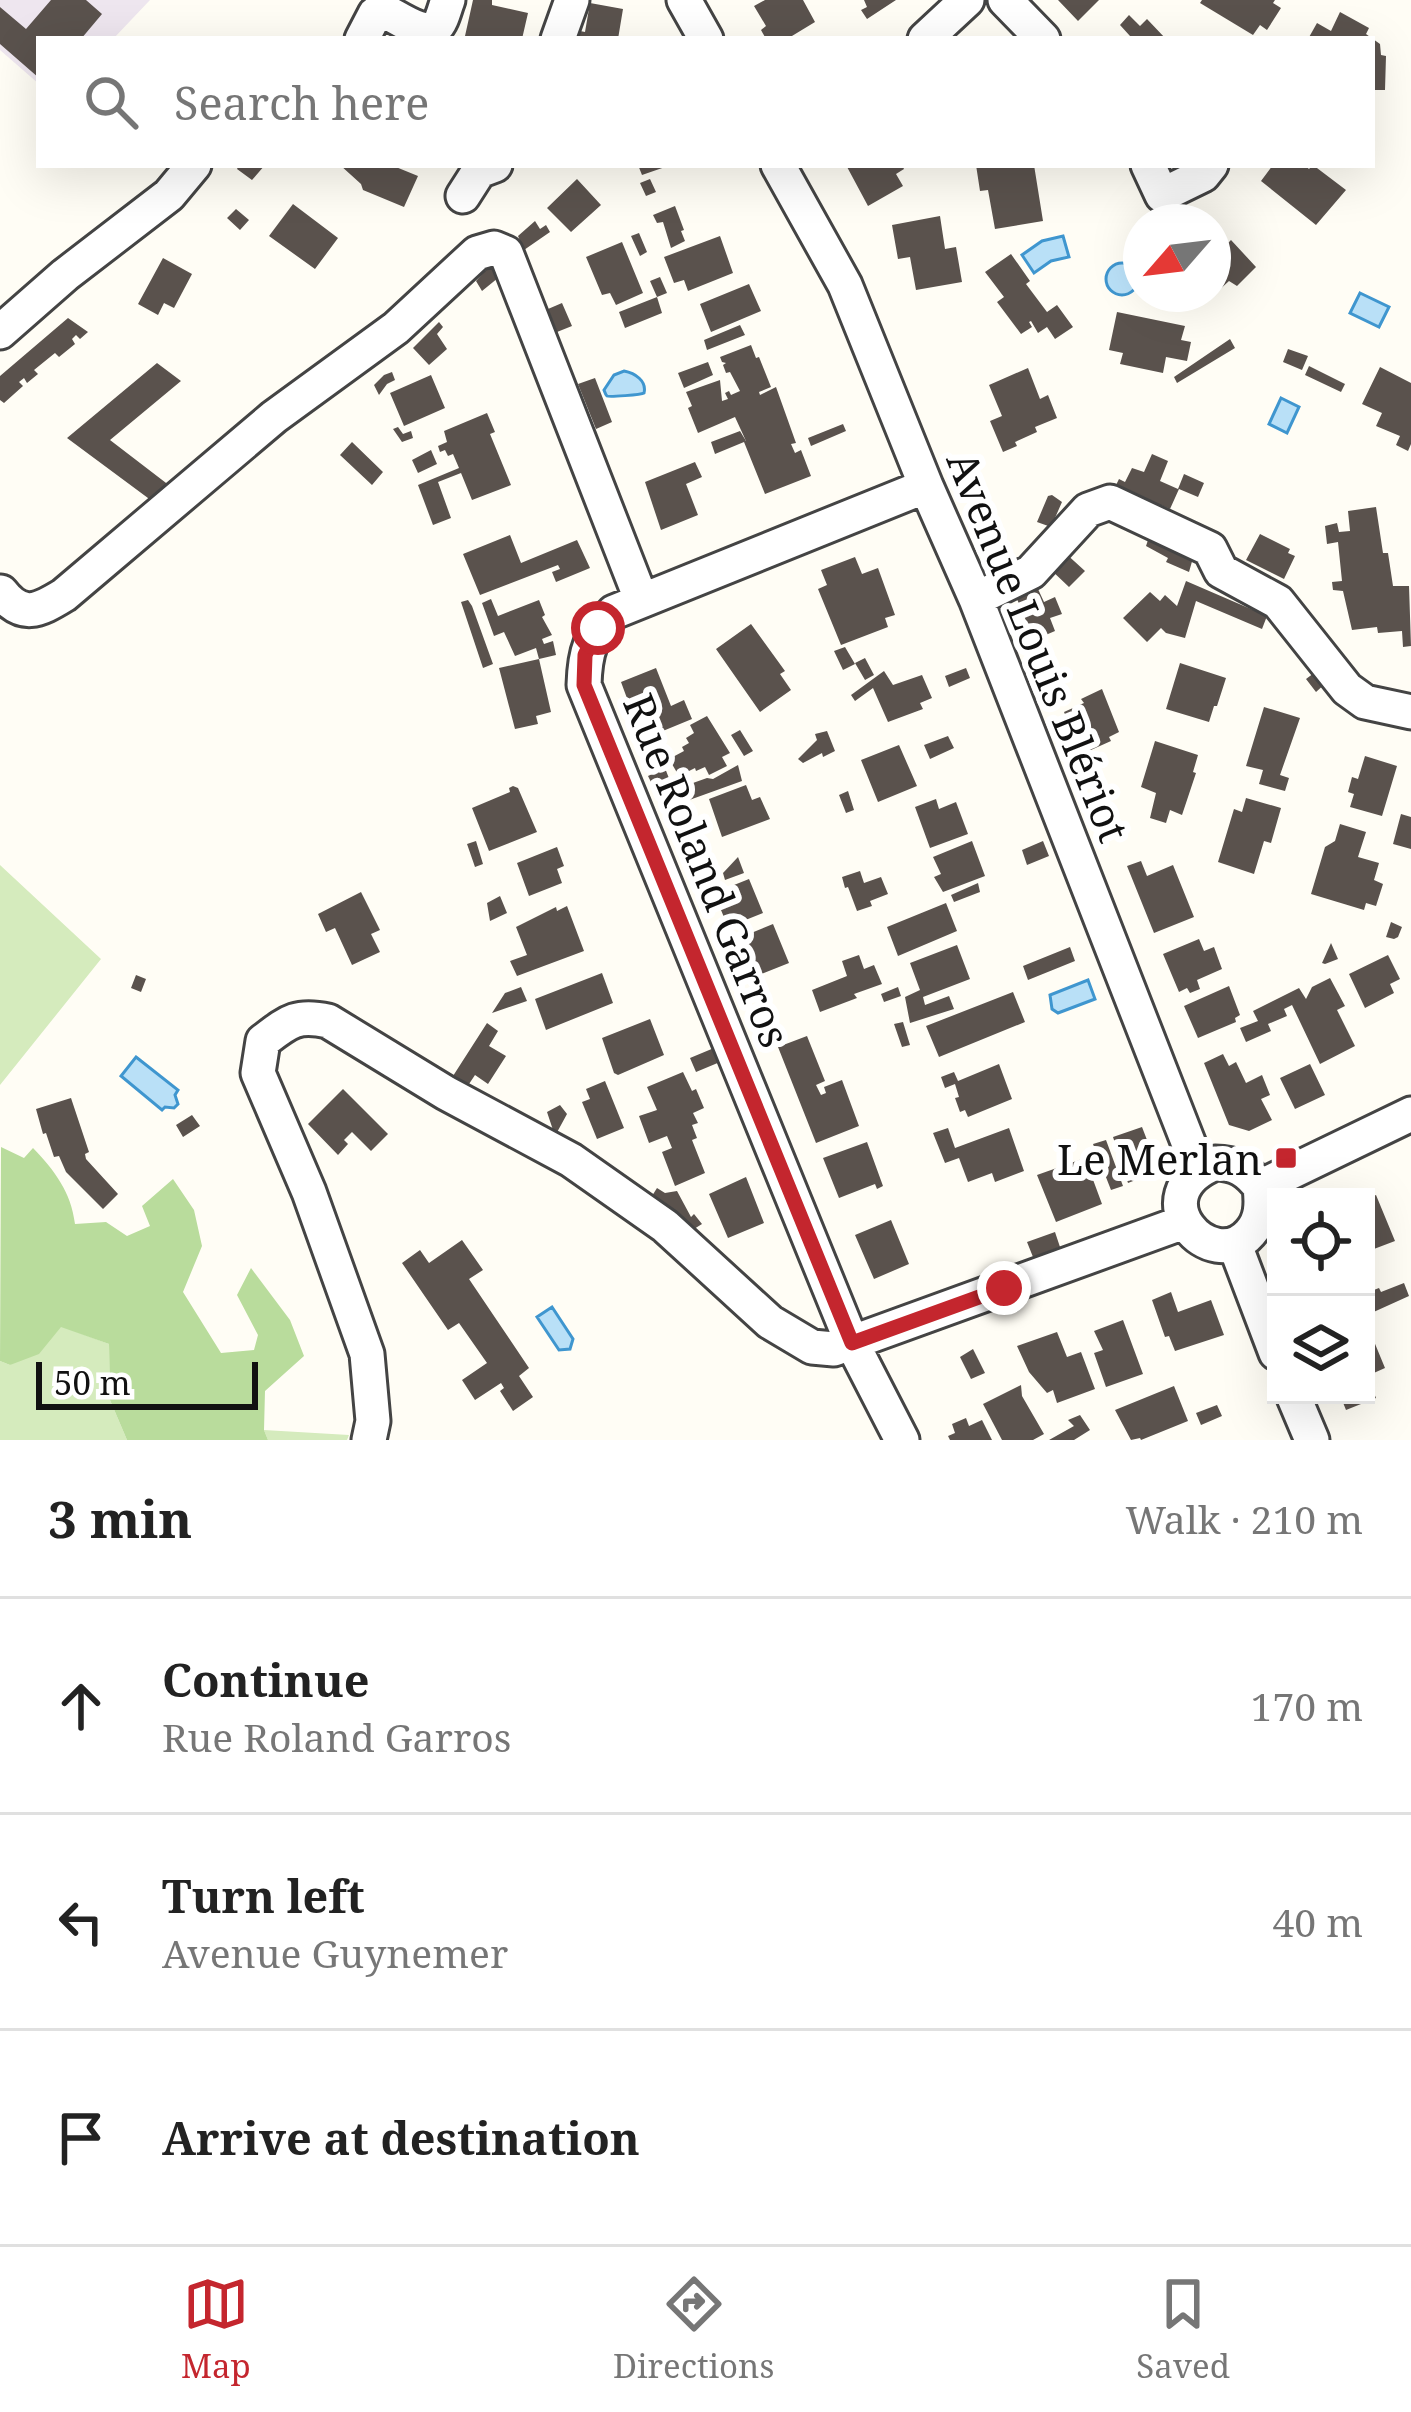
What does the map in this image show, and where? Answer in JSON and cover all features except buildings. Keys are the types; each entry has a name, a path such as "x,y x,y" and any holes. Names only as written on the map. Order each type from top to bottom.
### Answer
{"street":[{"path":"364,36 382,10 431,31 438,26 448,0"},
{"path":"559,36 572,0"},
{"path":"684,0 704,36"},
{"path":"928,36 967,0"},
{"path":"1005,0 1040,36"},
{"path":"0,332 170,195 192,168"},
{"path":"463,196 479,171 487,168"},
{"name":"Avenue Louis Blériot","path":"780,168 845,285 976,599 1199,1170"},
{"path":"1149,168 1162,195 1209,168"},
{"path":"1,592 12,606 27,610 42,609 64,595 274,418 395,328 477,253 494,248 506,253 641,599"},
{"name":"Rue Roland Garros","path":"902,1440 852,1343 584,685 585,655 598,628 614,612 926,486"},
{"path":"976,599 1031,572 1088,510 1110,502 1210,549 1221,572 1278,602 1347,689 1364,702 1411,712"},
{"path":"369,1440 373,1421 367,1354 309,1192 258,1073 262,1041 285,1024 307,1016 328,1022 446,1093 572,1160 665,1226 770,1322 812,1347 834,1349 852,1343 1184,1222"},
{"path":"1260,1187 1411,1114"},
{"path":"1239,1255 1199,1239 1184,1222 1180,1197 1185,1185 1199,1170 1215,1163 1241,1168 1260,1187 1260,1216 1239,1255 1267,1329"},
{"path":"1297,1404 1312,1440"}],"shaded area":[{"path":"0,0 150,0 116,36 36,36 36,81 0,50"}],"green space":[{"path":"0,865 101,959 0,1085"},
{"path":"1,1147 24,1158 33,1148 61,1183 75,1224 106,1222 127,1236 150,1226 142,1206 173,1179 194,1210 202,1246 183,1292 221,1353 254,1350 258,1335 237,1295 251,1268 290,1320 304,1356 265,1391 268,1440 127,1440 110,1400 109,1344 61,1327 39,1354 10,1365 0,1361"},
{"path":"61,1326 109,1344 110,1400 127,1440 0,1440 0,1361 10,1365"},
{"path":"264,1430 349,1435 347,1440 268,1440"}],"water":[{"path":"1063,236 1069,257 1051,261 1034,273 1022,255 1042,241"},
{"path":"1122,263 1122,295 1111,290 1106,279 1111,268"},
{"path":"1360,293 1389,307 1379,327 1350,313"},
{"path":"624,371 639,378 644,393 607,396 604,390 614,375"},
{"path":"1281,398 1299,407 1287,433 1269,424"},
{"path":"1088,980 1095,999 1058,1013 1052,1009 1050,995"},
{"path":"136,1057 178,1090 174,1108 162,1110 121,1076"},
{"path":"552,1307 573,1339 570,1349 559,1350 537,1317"}],"place":[{"name":"Le Merlan","path":"1286,1158"}],"route":[{"path":"598,628 585,655 584,685 852,1343 1004,1288"}]}
